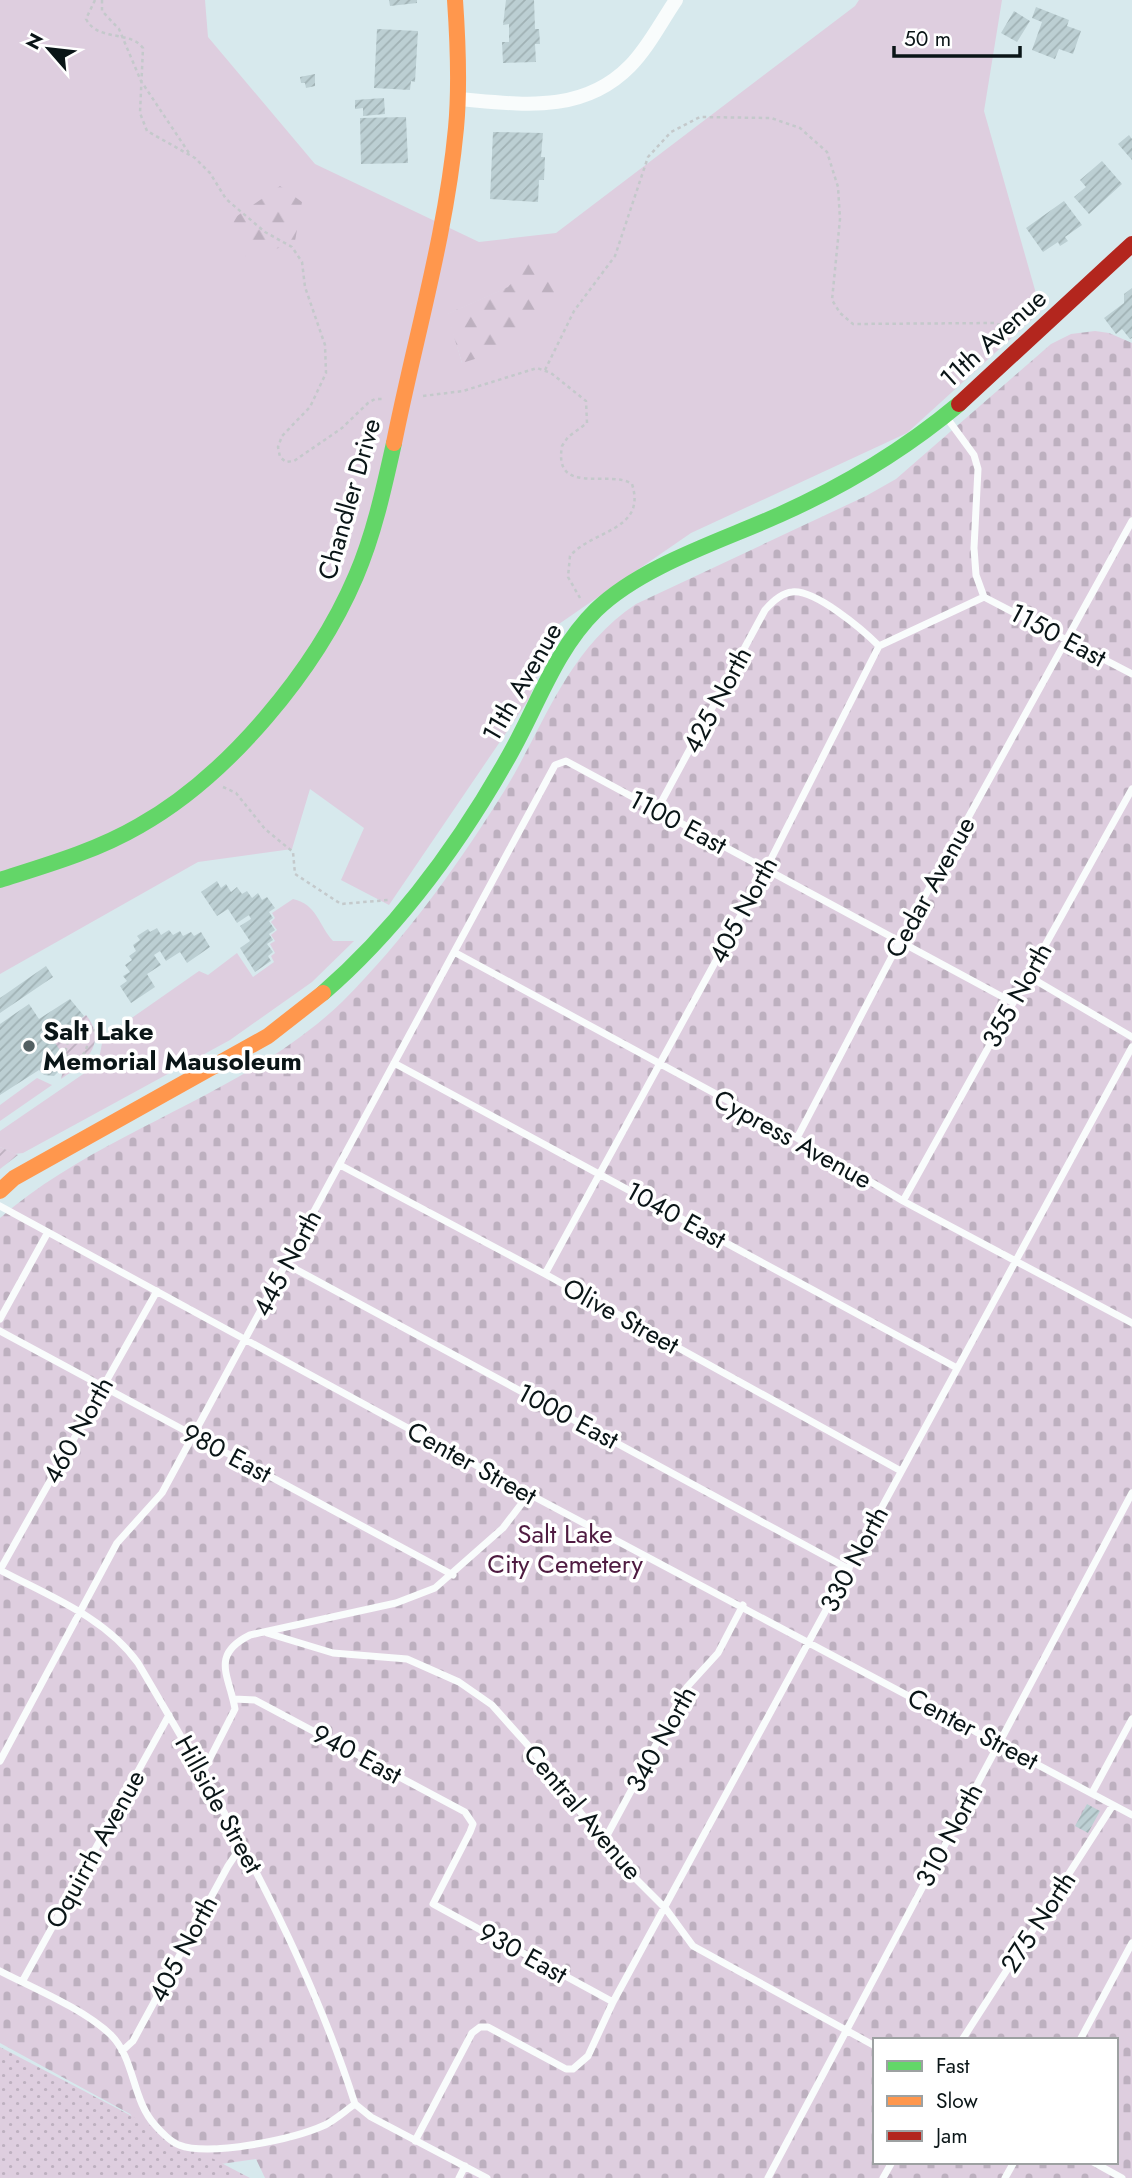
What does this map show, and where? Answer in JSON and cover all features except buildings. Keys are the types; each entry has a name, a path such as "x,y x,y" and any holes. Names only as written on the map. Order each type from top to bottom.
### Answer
{"street":[{"name":"Chandler Drive","path":"0,880 114,840 177,802 204,779 292,684 328,630 356,576 377,511 435,257 456,130 456,0"},
{"path":"458,99 548,104 583,97 600,89 630,66 676,0"},
{"name":"11th Avenue","path":"0,1191 14,1178 268,1036 306,1010 348,974 412,898 452,844 507,758 574,636 594,612 628,585 656,569 867,471 944,415 1132,244"}],"lane":[{"path":"879,646 985,597 976,575 974,548 978,469 974,455 944,415"},
{"name":"Cedar Avenue","path":"797,1138 900,941 1132,521"},
{"name":"425 North","path":"657,810 765,610 782,596 791,592 806,593 855,625 879,646"},
{"name":"1150 East","path":"985,597 1132,674"},
{"name":"405 North","path":"545,1274 766,869 879,646"},
{"name":"1100 East","path":"566,761 1012,1002"},
{"name":"445 North","path":"0,1761 117,1544 162,1493 555,765 566,761"},
{"name":"355 North","path":"903,1201 1132,789"},
{"name":"Cypress Avenue","path":"454,952 797,1138 903,1201 1132,1323"},
{"path":"1028,976 1132,1037"},
{"name":"330 North","path":"415,2141 472,2033 480,2027 488,2027 566,2068 573,2069 588,2056 613,2002 666,1909 1015,1259 1132,1047"},
{"name":"1040 East","path":"394,1063 957,1368"},
{"name":"Olive Street","path":"340,1165 545,1274 901,1471"},
{"name":"Center Street","path":"0,1206 529,1494 743,1605 1132,1815"},
{"path":"0,1320 48,1232"},
{"name":"1000 East","path":"286,1264 849,1569"},
{"name":"460 North","path":"0,1570 157,1291"},
{"name":"980 East","path":"0,1331 453,1575"},
{"name":"310 North","path":"768,2178 1132,1493"},
{"path":"202,1774 235,1709 225,1674 228,1651 250,1635 418,1596 453,1575 503,1528 529,1494"},
{"name":"Hillside Street","path":"0,1570 80,1612 125,1646 169,1715 272,1902 333,2043 355,2104"},
{"name":"340 North","path":"604,1841 687,1687 718,1653 743,1605"},
{"name":"Central Avenue","path":"267,1633 333,1653 407,1659 459,1682 492,1705 618,1861 666,1909 692,1946 873,2045"},
{"name":"940 East","path":"234,1699 255,1700 465,1812 473,1824 433,1904"},
{"name":"Oquirrh Avenue","path":"22,1982 169,1715"},
{"path":"1092,1793 1132,1719"},
{"name":"275 North","path":"963,2038 1113,1805"},
{"name":"405 North","path":"122,2051 133,2041 242,1845"},
{"name":"930 East","path":"433,1904 613,2002"},
{"path":"1081,2038 1132,1943"},
{"path":"0,1971 86,2017 111,2035 122,2051 142,2104 154,2124 178,2145 206,2150 262,2145 325,2125 355,2104 371,2117 487,2178"},
{"path":"1097,2164 1122,2178"},
{"path":"459,2178 465,2166"}],"path":[{"path":"95,0 86,19 88,23 99,32 136,41 143,48 140,113 147,131 191,155"},
{"path":"102,0 102,11 124,38 141,81 191,155 210,173 226,199 265,232 292,247 302,262 305,287 325,345 326,373 315,400 279,441 280,457 286,462 294,461 333,435 368,403 383,399"},
{"path":"545,370 574,312 615,256 648,156 671,132 700,117 771,118 800,128 827,152 838,187 840,219 832,300 853,324 995,323 1029,338"},
{"path":"420,396 463,391 530,369 545,370 584,399 589,409 585,426 568,437 562,446 561,462 567,472 591,480 626,480 632,484 635,494 631,516 625,523 587,541 570,556 567,565 571,584 594,612"},
{"path":"204,779 236,793 265,830 293,852 295,874 341,904 412,898"},
{"path":"86,1032 89,1039 85,1050 80,1058 71,1060 65,1053 69,1037 80,1029 86,1032 99,1029"}],"green space":[{"path":"0,0 205,0 208,37 315,164 479,242 556,233 855,6 859,0 1002,0 984,111 1041,311 907,433 691,533 556,626 529,699 389,905 341,880 364,828 310,789 292,849 198,862 0,974","holes":["509,287 462,363 448,314"]},
{"path":"280,186 302,202 295,241 248,261 230,221"},
{"path":"529,263 563,286 507,349 462,363 447,314 508,287"},
{"name":"Salt Lake City Cemetery","path":"1095,331 1109,333 1132,343 1132,2178 265,2178 256,2159 207,2166 145,2133 130,2114 0,2043 0,1218 40,1187 83,1160 262,1062 304,1034 343,1001 407,930 445,880 498,801 572,669 590,645 611,624 636,604 866,496 896,479 1051,344 1071,334"},
{"path":"293,899 313,911 333,941 354,941 312,982 230,1040 23,1153 15,1154 0,1147 0,1131 92,1068 99,1059 103,1038 199,971 208,975 237,953 253,977 274,962 271,956 275,953 270,944 275,941 271,935 277,930 271,922 275,918 272,913"},
{"path":"86,1015 95,1035 91,1052 78,1067 61,1079 64,1066 50,1042"},
{"path":"37,1078 52,1085 0,1121 0,1105"},
{"path":"0,1147 18,1155 0,1169"},
{"path":"0,2047 250,2178 0,2178"}],"traffic: fast":[{"path":"323,993 377,940 449,852 509,756 558,661 596,610 614,594 658,567 779,515 850,479 917,437 959,404"},
{"path":"0,880 89,850 139,826 205,779 266,718 318,648 356,576 373,527 394,443"}],"traffic: slow":[{"path":"394,443 438,247 451,168 458,96 455,0"},
{"path":"0,1191 14,1178 268,1036 323,993"}],"traffic: jam":[{"path":"959,404 1132,244"}],"place":[{"name":"Salt Lake Memorial Mausoleum","path":"29,1046"}]}
